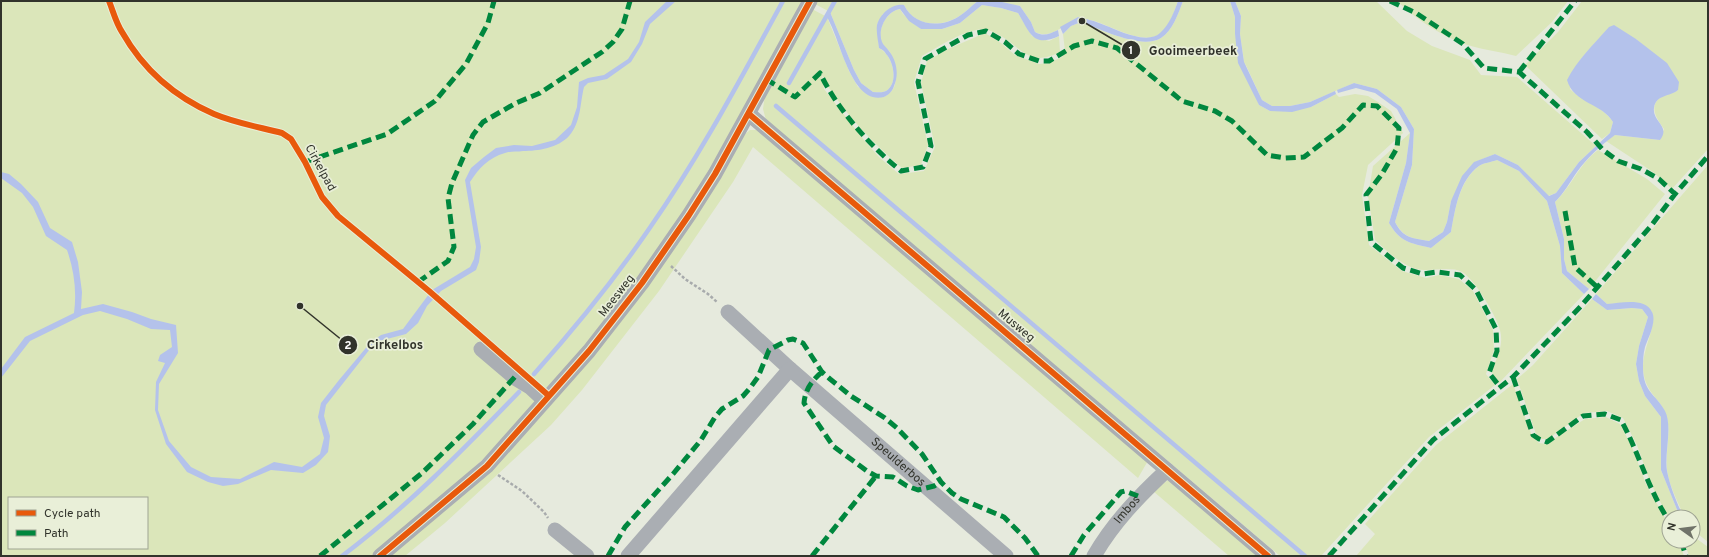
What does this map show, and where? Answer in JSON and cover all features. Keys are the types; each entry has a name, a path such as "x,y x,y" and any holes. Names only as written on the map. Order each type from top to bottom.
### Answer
{"street":[{"name":"Meesweg","path":"380,556 487,466 588,351 660,256 715,174 810,1"},
{"name":"Musweg","path":"749,114 1268,556"},
{"name":"Speulderbos","path":"728,312 790,369 1006,556"},
{"path":"481,349 515,378 530,387 544,400"},
{"path":"628,556 790,369"},
{"name":"Imbos","path":"1094,556 1103,540 1138,496 1167,470"},
{"path":"555,530 587,556"}],"path":[{"path":"660,256 685,279 708,294 728,312"},
{"path":"487,466 502,479 522,491 544,512 555,530"}],"green space":[{"path":"1,1 805,1 705,180 638,279 595,335 493,450 421,516 374,556 1,556"},
{"path":"816,1 978,1 963,14 951,21 943,23 935,24 920,21 908,12 904,5 883,14 877,24 879,48 889,58 894,73 890,88 883,92 873,92 861,83 854,70 830,12 815,4"},
{"path":"989,1 1178,1 1171,19 1163,31 1154,37 1146,38 1121,32 1097,22 1078,17 1052,33 1041,34 1035,32 1031,22 1020,6"},
{"path":"1183,1 1230,1 1235,17 1235,34 1259,105 1270,111 1311,107 1336,94 1339,97 1355,94 1368,96 1391,111 1403,133 1368,165 1362,195 1369,245 1402,271 1426,278 1439,275 1459,279 1473,291 1493,330 1494,350 1486,374 1495,385 1429,437 1321,556 1280,556 766,120 763,109 765,95 812,9 827,17 849,71 858,87 884,97 889,94 894,87 895,75 891,54 882,43 880,32 887,17 891,13 900,9 903,14 921,29 942,29 960,23 982,5 1001,8 1018,13 1032,36 1049,41 1059,36 1060,52 1049,57 1032,57 1004,38 987,29 976,30 960,35 922,56 914,82 928,145 921,165 902,168 892,159 854,120 829,88 822,75 824,89 879,157 899,174 924,171 935,147 921,83 927,61 948,49 985,33 1001,43 1015,55 1039,64 1049,63 1062,57 1065,51 1063,34 1071,26 1081,22 1132,40 1143,42 1153,41 1161,38 1169,31 1175,21"},
{"path":"1235,1 1376,1 1407,31 1432,46 1470,60 1481,75 1517,77 1596,146 1579,162 1556,193 1548,196 1518,165 1495,154 1475,162 1451,201 1447,222 1443,232 1429,241 1409,236 1398,227 1395,222 1412,165 1414,129 1401,107 1377,89 1354,83 1310,102 1290,106 1272,106 1262,100 1244,61 1240,34 1241,16"},
{"path":"1397,1 1568,1 1552,22 1516,56 1461,43 1431,28"},
{"path":"1582,1 1708,1 1708,149 1672,189 1653,172 1606,141 1615,135 1660,140 1664,129 1656,116 1654,107 1659,99 1664,95 1678,90 1644,46 1636,39 1597,41 1580,60 1570,89 1599,108 1613,122 1610,133 1602,139 1525,65 1558,32"},
{"path":"750,130 761,130 1149,459 1138,478 753,147 733,182 659,291 582,390 551,425 445,523 405,556 388,556 547,405 745,134"},
{"path":"1410,133 1406,163 1389,223 1397,234 1406,241 1431,248 1451,232 1459,196 1472,172 1481,165 1497,160 1519,171 1547,201 1560,246 1562,273 1584,294 1499,383 1491,371 1498,357 1501,341 1500,330 1490,308 1473,282 1458,270 1426,270 1405,264 1398,260 1375,240 1368,196 1373,166"},
{"path":"1598,150 1647,179 1665,194 1589,289 1567,271 1564,259 1564,239 1555,202 1581,168"},
{"path":"1708,165 1708,542 1701,536 1701,509 1681,509 1674,492 1667,470 1667,418 1665,411 1650,391 1644,378 1643,362 1651,333 1653,319 1652,312 1631,303 1607,304 1596,294"},
{"path":"1592,299 1607,310 1632,308 1642,309 1648,317 1639,346 1636,364 1639,381 1645,396 1661,417 1661,470 1677,509 1664,509 1650,482 1637,445 1623,418 1607,411 1584,413 1548,439 1542,439 1536,434 1517,379 1533,365"},
{"path":"1513,384 1532,436 1539,443 1546,444 1585,419 1606,417 1620,424 1632,447 1646,484 1661,511 1661,549 1682,549 1684,556 1356,556 1375,534 1365,524 1436,445"},
{"path":"1171,478 1261,556 1229,556 1153,491"},
{"path":"1701,542 1708,547 1708,556 1689,556 1687,549 1701,549"}],"water":[{"path":"667,1 676,1 650,24 642,44 631,62 607,79 588,83 584,87 580,113 576,125 569,136 554,146 548,148 509,152 499,155 484,164 477,172 470,182 481,247 479,262 476,270 441,291 427,306 418,323 406,334 383,340 370,349 326,405 324,416 330,436 328,452 316,465 303,473 271,470 238,484 223,486 208,482 187,472 166,444 155,410 156,382 165,363 158,361 160,355 172,347 170,330 151,329 127,319 100,311 83,315 30,341 1,378 1,369 25,337 74,313 75,289 73,273 67,250 46,236 33,207 22,193 1,178 1,172 9,174 21,184 38,202 50,228 72,242 78,262 82,292 81,309 103,304 176,325 178,353 159,384 158,410 169,441 191,467 211,477 240,479 274,462 302,467 320,454 324,438 318,417 321,403 370,343 381,335 403,329 432,290 470,267 474,259 476,247 465,180 471,168 496,148 514,145 532,146 555,140 571,125 577,107 579,82 588,78 604,75 628,59 639,42 645,22"},
{"path":"978,1 1002,2 1020,6 1031,22 1035,32 1044,35 1058,30 1059,36 1043,40 1038,39 1029,32 1018,13 1001,8 982,5 960,23 942,29 921,29 909,21 900,9 895,10 884,21 881,37 883,43 894,59 897,73 896,82 892,91 886,96 872,97 863,91 854,80 826,16 829,11 861,83 873,92 881,92 890,88 894,73 889,58 883,50 879,48 877,30 877,25 881,17 887,10 895,6 904,5 908,12 914,17 921,21 936,24 951,21 963,14"},
{"path":"1178,1 1183,1 1169,31 1161,38 1153,41 1143,42 1132,40 1081,22 1071,26 1063,34 1060,27 1078,17 1130,35 1147,38 1154,37 1166,26"},
{"path":"1230,1 1235,1 1241,16 1240,34 1244,62 1262,100 1272,106 1290,106 1310,102 1335,91 1336,94 1311,107 1292,112 1270,111 1259,105 1238,63 1235,17"},
{"path":"1614,25 1636,39 1667,63 1679,82 1678,90 1660,98 1655,103 1654,113 1663,131 1663,135 1660,140 1615,135 1599,147 1585,162 1555,202 1564,239 1564,259 1567,271 1589,289 1584,294 1562,273 1560,246 1547,201 1519,171 1497,160 1483,164 1472,172 1462,187 1454,214 1451,232 1431,248 1406,241 1397,234 1389,223 1406,163 1410,133 1397,109 1375,93 1356,88 1338,93 1337,90 1354,83 1377,89 1401,107 1414,129 1412,165 1395,222 1405,234 1413,238 1429,241 1443,232 1447,222 1451,201 1462,176 1474,162 1495,154 1518,165 1549,196 1556,193 1579,162 1610,133 1613,122 1602,111 1576,94 1567,80 1586,52 1609,27"},
{"path":"1596,294 1607,304 1632,302 1644,304 1649,307 1652,312 1653,325 1643,355 1644,377 1645,383 1665,411 1667,417 1667,471 1674,495 1680,509 1677,509 1661,470 1661,417 1645,396 1639,381 1636,364 1639,346 1648,317 1642,309 1632,308 1607,310 1592,299"}],"waterway":[{"path":"534,374 608,285 636,248 668,201 703,145 783,1"},
{"path":"789,83 835,1"},
{"path":"776,106 1305,556"},
{"path":"342,556 366,538 411,498 455,457 519,392"}],"marked path":[{"path":"305,162 387,134 435,101 466,64 488,23 494,1"},
{"path":"418,282 448,261 454,247 448,198 452,183 473,135 483,122 516,103 540,93 602,52 613,42 622,29 630,1"},
{"path":"1390,1 1416,13 1463,44 1484,68 1519,72 1587,132 1603,150 1618,161 1641,169 1659,179 1675,194"},
{"path":"1519,72 1575,1"},
{"path":"766,79 795,97 820,73 835,100 855,126 889,161 901,171 923,167 931,146 918,82 925,59 968,35 986,31 1005,42 1019,54 1039,61 1049,61 1074,46 1092,41 1117,48 1182,101 1215,111 1232,121 1267,155 1285,158 1304,157 1342,128 1363,105 1377,106 1399,128 1397,148 1382,174 1366,195 1371,242 1403,268 1423,274 1437,272 1460,275 1476,290 1496,329 1497,351 1489,373 1500,387"},
{"path":"1329,556 1433,440 1513,377 1581,306 1651,226 1675,194 1708,156"},
{"path":"1565,211 1575,267 1597,287"},
{"path":"608,556 625,527 673,474 701,440 715,417 722,409 743,396 750,388 758,377 769,350 793,339 803,343 822,372 830,379 851,396 885,418 897,428 922,454 941,482 952,493 961,499 1004,517 1025,538 1038,556"},
{"path":"320,556 422,473 473,424 520,371"},
{"path":"822,372 815,378 810,386 804,403 833,446 876,476 893,477 907,486 918,490 934,486 941,482"},
{"path":"1513,377 1533,435 1539,439 1547,442 1583,416 1605,414 1621,420 1649,484 1662,509"},
{"path":"812,556 876,476"},
{"path":"1071,556 1084,535 1121,492 1125,491 1138,496"},
{"path":"1684,549 1686,556"}],"cycle path":[{"name":"Cirkelpad","path":"109,1 118,25 130,45 150,70 161,80 186,99 214,114 282,133 291,139 305,162 322,197 338,216 429,291 548,395"},
{"path":"380,556 487,466 589,351 642,283 689,215 715,174 810,1"},
{"path":"749,114 1268,556"}],"place":[{"name":"Gooimeerbeek","path":"1082,21"},
{"name":"Cirkelbos","path":"300,306"}]}
